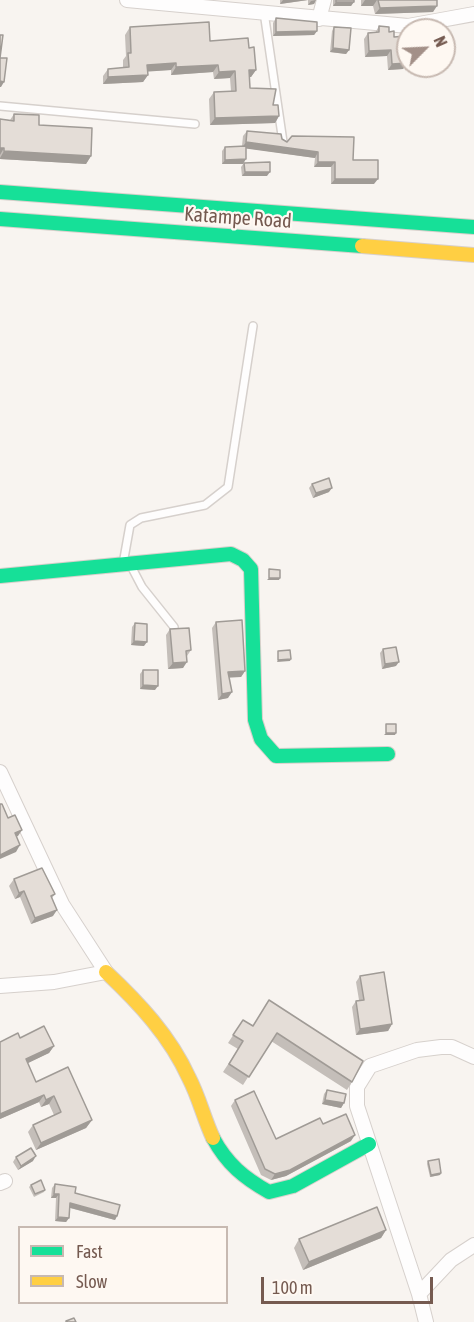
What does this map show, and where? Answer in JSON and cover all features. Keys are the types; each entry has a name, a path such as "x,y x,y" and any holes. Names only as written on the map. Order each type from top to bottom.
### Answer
{"main road":[{"name":"Katampe Road","path":"0,192 474,227"},
{"name":"Katampe Road","path":"0,219 474,255"},
{"path":"0,576 231,554 243,560 250,569 253,583 255,720 261,738 276,756 388,754"},
{"path":"106,972 148,1011 181,1060 219,1154 245,1181 269,1192 293,1186 369,1144"}],"street":[{"path":"127,0 192,2 320,19 408,26 474,14"},
{"path":"320,19 324,0"},
{"path":"0,772 62,904 106,972 54,982 0,986"},
{"path":"426,1322 419,1294 357,1106 357,1087 370,1066 417,1050 452,1047 474,1057"},
{"path":"419,1294 451,1260 474,1245"}],"lane":[{"path":"264,12 283,142"},
{"path":"0,106 195,124"},
{"path":"174,627 126,564 130,525 141,518 205,505 228,487 253,326"}],"building":[{"path":"336,0 354,0 354,2 336,2"},
{"path":"378,0 437,0 437,6 380,8"},
{"path":"276,18 317,22 317,31 276,32"},
{"path":"209,22 210,41 248,38 249,48 254,47 256,70 249,70 250,88 276,89 273,105 278,105 279,116 215,118 214,92 236,91 235,71 219,72 218,65 176,67 176,63 147,65 148,75 108,77 108,69 129,67 130,27"},
{"path":"379,26 389,27 389,32 394,31 396,64 392,64 391,50 369,51 368,33 379,32"},
{"path":"334,27 351,28 349,50 333,48"},
{"path":"0,35 3,35 0,58"},
{"path":"0,58 7,58 4,82 0,81"},
{"path":"14,114 39,115 39,125 92,128 91,156 4,151 4,148 0,148 0,119 14,121"},
{"path":"247,131 281,134 282,139 287,142 292,136 354,137 353,160 378,160 378,179 335,179 335,162 318,162 318,152 246,142"},
{"path":"246,146 246,159 225,160 225,147"},
{"path":"270,162 270,172 245,172 244,163"},
{"path":"329,478 332,488 316,493 312,484"},
{"path":"269,569 280,570 280,578 269,578"},
{"path":"242,620 245,671 228,672 232,692 222,694 216,622"},
{"path":"135,623 147,624 147,642 134,641"},
{"path":"189,628 191,650 186,651 187,662 173,663 170,629"},
{"path":"396,647 399,662 385,664 383,649"},
{"path":"290,650 291,659 278,660 278,651"},
{"path":"143,670 158,670 158,686 143,685"},
{"path":"386,724 396,724 396,733 386,733"},
{"path":"0,804 8,818 15,815 22,830 15,833 20,845 0,855"},
{"path":"42,868 55,894 51,896 57,910 35,918 24,891 19,893 14,879"},
{"path":"384,972 392,1024 360,1029 356,1001 364,1000 360,976"},
{"path":"269,1000 363,1061 352,1082 277,1033 249,1077 229,1064 243,1041 233,1035 243,1020 253,1026"},
{"path":"44,1026 54,1046 26,1059 36,1082 68,1067 92,1120 41,1143 33,1125 61,1112 54,1096 46,1100 44,1095 0,1114 0,1042 18,1033 20,1038"},
{"path":"327,1090 346,1094 344,1103 325,1100"},
{"path":"254,1091 276,1139 320,1118 323,1124 346,1114 355,1135 290,1170 275,1174 265,1169 235,1100"},
{"path":"31,1148 36,1156 21,1166 16,1157"},
{"path":"439,1159 441,1173 431,1175 428,1161"},
{"path":"41,1180 45,1190 35,1194 31,1185"},
{"path":"55,1184 76,1187 75,1193 120,1205 117,1216 70,1203 69,1218 58,1217 59,1194 54,1194"},
{"path":"377,1207 386,1230 309,1262 299,1239"},
{"path":"74,1318 76,1322 66,1322 66,1321"}],"traffic: fast":[{"path":"0,192 474,227"},
{"path":"0,219 362,246"},
{"path":"0,576 231,554 243,560 251,569 255,720 261,739 276,756 388,754"},
{"path":"213,1138 237,1170 269,1192 293,1186 369,1144"}],"traffic: slow":[{"path":"362,246 474,255"},
{"path":"106,972 142,1008 173,1048 193,1085 213,1138"}]}
